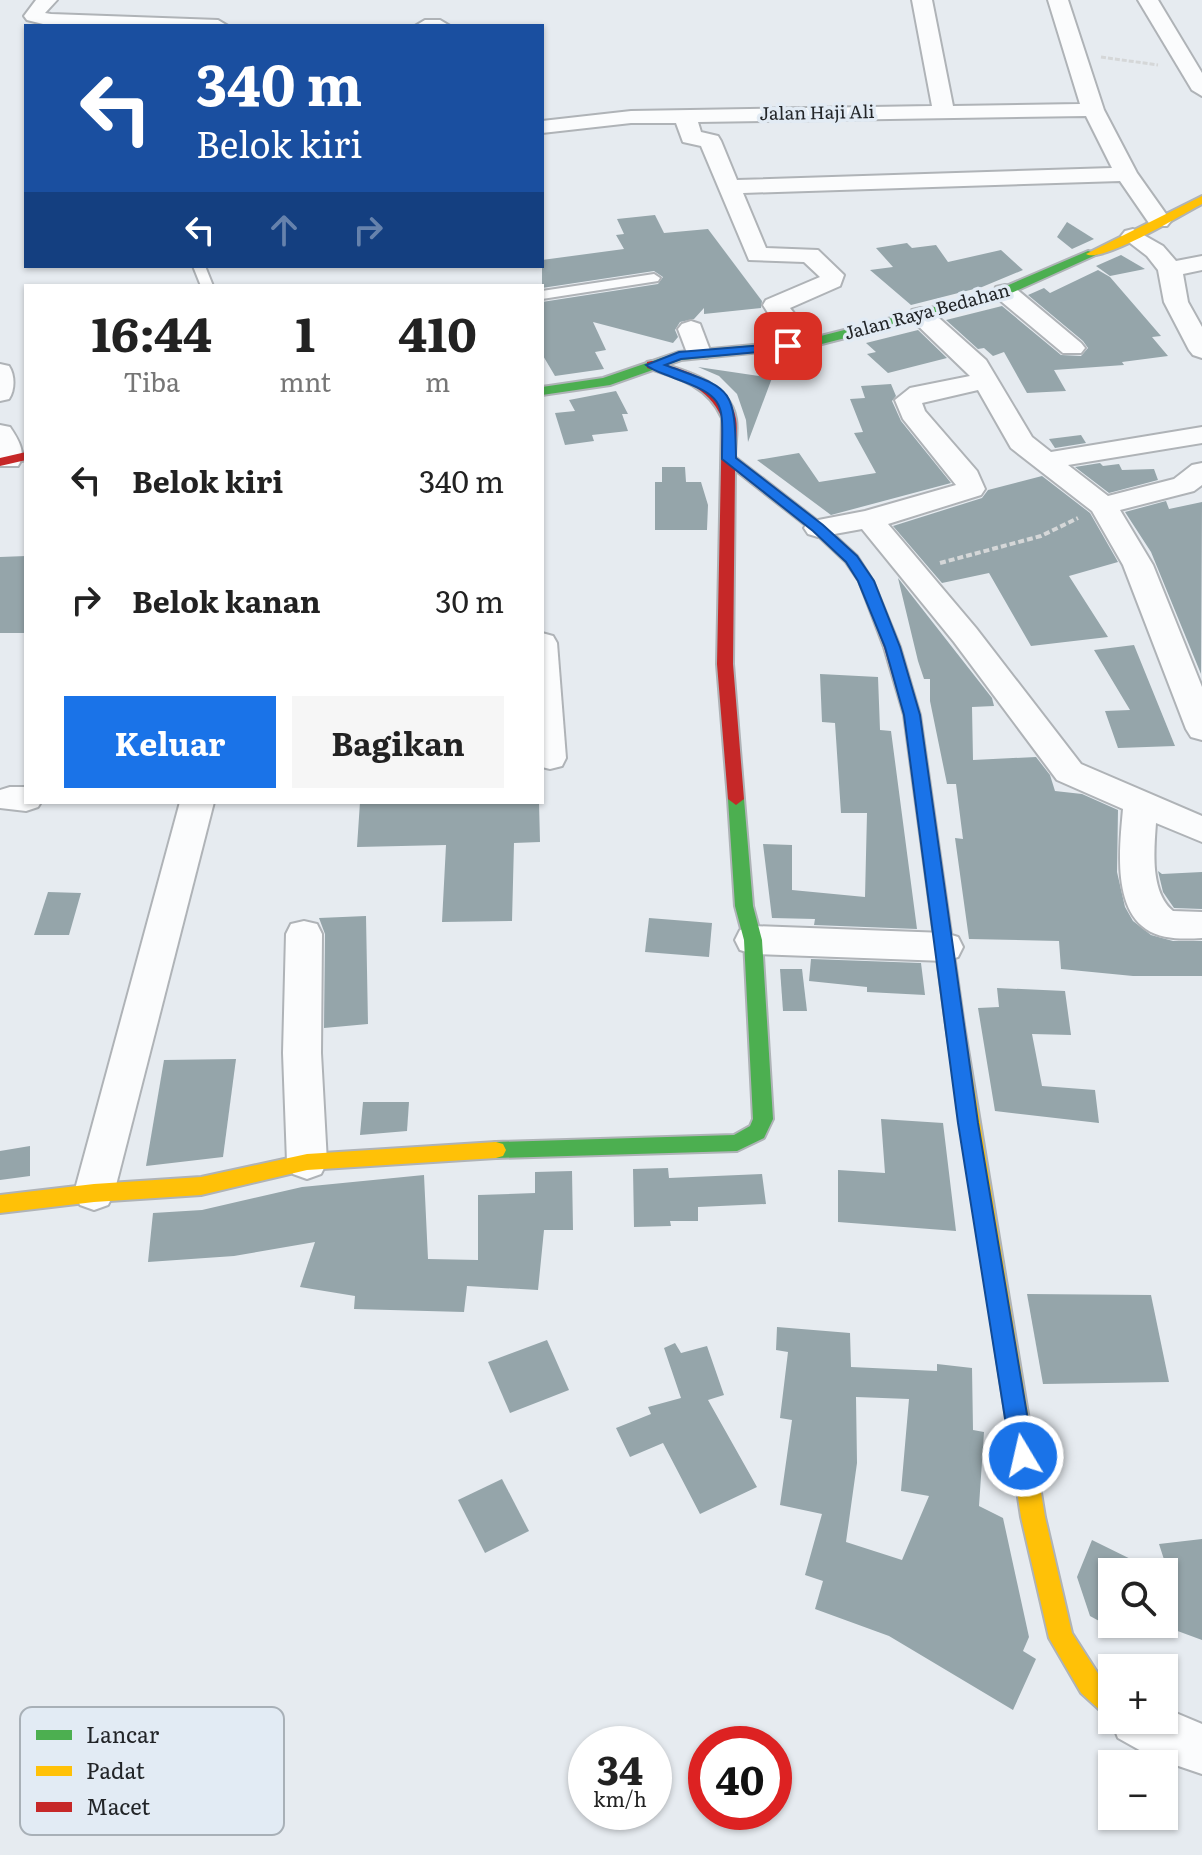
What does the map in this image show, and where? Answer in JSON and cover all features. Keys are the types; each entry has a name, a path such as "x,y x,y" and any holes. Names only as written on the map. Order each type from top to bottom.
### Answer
{"street":[{"path":"922,0 944,112"},
{"path":"1058,0 1093,110 1126,174 1159,221"},
{"path":"1148,0 1202,90"},
{"path":"35,14 188,24"},
{"path":"1175,47 1202,47"},
{"name":"Jalan Haji Ali","path":"544,127 631,117 685,115 1093,110"},
{"path":"685,115 690,137 710,141 757,255 810,255 832,275 831,281 775,305 778,313 805,344"},
{"path":"731,187 1126,174"},
{"name":"Jalan Raya Bedahan","path":"544,391 605,382 652,365 695,341 805,344 1005,292 1133,236 1202,199"},
{"path":"1133,236 1155,251 1170,269 1176,302 1202,350"},
{"path":"1170,269 1202,263"},
{"path":"1005,292 1072,348"},
{"path":"921,315 977,365 1021,442 1103,506 1142,575 1177,658 1202,729"},
{"path":"0,1204 94,1193 201,1186 307,1162 429,1152 737,1143 751,1140 759,1132 763,1119 753,940 740,876 740,836 725,664 729,418 722,395 707,385 652,365"},
{"path":"0,372 0,393"},
{"path":"818,528 874,518 971,489 967,477 912,413 908,400 919,394 985,381"},
{"path":"0,433 11,459"},
{"path":"1044,461 1202,435"},
{"path":"729,459 818,528 852,559 866,581 892,647 912,715 968,1123 1033,1517 1061,1638 1090,1684 1098,1691"},
{"path":"1103,506 1184,485 1202,471"},
{"path":"874,518 874,525 1059,762 1080,777 1202,830"},
{"path":"544,672 550,758"},
{"path":"1140,802 1137,854 1143,894 1151,914 1168,923 1202,925"},
{"path":"94,1193 196,804"},
{"path":"304,934 303,1106 307,1162"},
{"path":"753,940 945,947"},
{"path":"1161,1734 1202,1749"}],"lane":[{"path":"544,295 654,278"}],"path":[{"path":"1076,54 1188,70"},
{"path":"911,569 1041,536 1103,506"}],"building":[{"path":"655,215 664,233 708,229 762,301 761,308 704,314 704,308 694,319 680,322 675,330 678,337 673,343 593,322 606,350 595,352 604,369 555,376 544,357 544,302 658,284 663,277 654,271 544,288 544,260 624,249 616,235 624,234 617,219"},
{"path":"1067,222 1094,239 1072,249 1057,237"},
{"path":"907,243 912,248 936,245 948,262 1001,250 1023,270 982,287 911,305 870,270 893,267 876,248"},
{"path":"1121,255 1145,269 1110,276 1096,266"},
{"path":"1098,270 1110,277 1161,336 1152,337 1168,356 1122,362 1124,365 1054,370 1066,391 1027,393 1004,352 993,356 984,348 978,349 946,320 1002,306 1061,355 1081,356 1088,348 1083,341 1028,295 1044,288 1050,293"},
{"path":"918,330 947,358 888,373 867,354 876,352 866,343"},
{"path":"698,367 772,378 748,442 746,420 737,394 719,376"},
{"path":"891,384 896,396 892,401 901,421 951,483 831,515 757,460 799,453 819,482 876,473 854,433 863,432 850,399 865,398 861,386"},
{"path":"616,391 628,414 622,414 628,431 592,435 594,441 565,445 555,413 575,411 569,400"},
{"path":"1081,435 1086,443 1055,448 1049,439"},
{"path":"1100,463 1103,466 1119,464 1122,470 1154,469 1158,480 1109,493 1075,467"},
{"path":"662,467 685,467 686,482 701,482 708,505 707,530 655,530 655,482 662,482"},
{"path":"1042,476 1090,513 1118,562 1069,576 1108,637 1031,646 989,573 942,583 893,526 982,498 988,490"},
{"path":"1166,501 1169,509 1202,502 1201,674 1151,552 1125,512"},
{"path":"24,556 24,633 0,633 0,557"},
{"path":"898,578 992,698 994,706 972,707 973,760 1036,757 1050,775 1055,791 1082,794 1118,810 1117,872 1125,907 1133,921 1151,935 1173,941 1202,941 1202,976 1133,976 1061,969 1059,941 969,939 955,838 963,839 956,784 947,784 930,701 930,679 924,679 918,661"},
{"path":"1134,645 1175,746 1118,748 1105,711 1130,710 1094,650"},
{"path":"820,674 878,677 880,730 891,731 917,929 814,925 815,919 772,918 763,844 792,845 792,890 865,897 867,813 841,813 835,723 822,722"},
{"path":"360,804 539,804 540,842 514,843 512,921 442,922 446,845 357,847"},
{"path":"1158,871 1162,874 1202,872 1202,909 1174,908 1163,892"},
{"path":"48,892 81,893 69,935 34,935"},
{"path":"366,916 368,1024 324,1028 325,934 319,918"},
{"path":"649,918 712,923 709,957 645,952"},
{"path":"811,959 921,963 925,995 867,992 867,987 809,981"},
{"path":"780,969 802,969 807,1011 783,1011"},
{"path":"997,988 1065,991 1071,1035 1032,1034 1042,1086 1095,1090 1099,1123 995,1111 978,1008 999,1007"},
{"path":"236,1059 223,1157 146,1166 164,1060"},
{"path":"363,1102 409,1102 407,1131 360,1135"},
{"path":"881,1119 943,1123 956,1231 838,1222 838,1170 885,1173"},
{"path":"30,1146 30,1176 0,1180 0,1151"},
{"path":"668,1168 669,1178 762,1174 766,1204 698,1207 698,1221 670,1221 671,1226 634,1227 633,1169"},
{"path":"572,1171 573,1230 544,1230 538,1290 467,1286 464,1312 354,1309 355,1296 300,1287 315,1242 234,1256 148,1262 153,1213 202,1210 302,1187 424,1175 428,1259 478,1260 478,1195 535,1193 535,1172"},
{"path":"1027,1294 1151,1295 1169,1382 1043,1384"},
{"path":"777,1327 850,1333 851,1367 937,1371 937,1364 972,1368 973,1430 984,1432 979,1506 1003,1518 1029,1637 1023,1651 1036,1659 1013,1710 889,1636 815,1609 823,1581 805,1575 822,1514 780,1505 792,1420 780,1418 788,1352 776,1350","holes":["856,1397 909,1399 901,1491 929,1496 902,1560 846,1542 857,1463"]},
{"path":"547,1340 569,1390 510,1413 488,1362"},
{"path":"675,1343 681,1353 707,1346 724,1395 708,1400 757,1487 700,1514 663,1443 630,1457 616,1428 651,1414 648,1407 681,1398 664,1348"},
{"path":"502,1479 529,1531 485,1553 458,1500"},
{"path":"1202,1539 1202,1640 1178,1631 1178,1558 1164,1558 1159,1544"},
{"path":"1092,1540 1129,1558 1098,1558 1098,1620 1090,1616 1077,1577"}],"traffic: fast":[{"path":"544,391 605,382 679,356 805,344 994,296 1092,254"},
{"path":"496,1150 737,1143 757,1132 763,1119 753,940 744,906 736,799"}],"traffic: slow":[{"path":"1092,254 1202,199"},
{"path":"955,1025 1033,1517 1061,1638 1090,1684 1098,1691"},
{"path":"0,1204 94,1193 201,1186 307,1162 496,1150"}],"traffic: jam":[{"path":"652,365 688,377 708,388 717,396 729,418 725,664 736,799"},
{"path":"0,462 24,456"},
{"path":"729,459 818,528 852,559 866,581 892,647 912,715 955,1025"}],"route":[{"path":"788,346 698,353 652,365 707,385 722,395 731,435 729,459 818,528 852,559 866,581 892,647 912,715 968,1123 1023,1456"}]}
